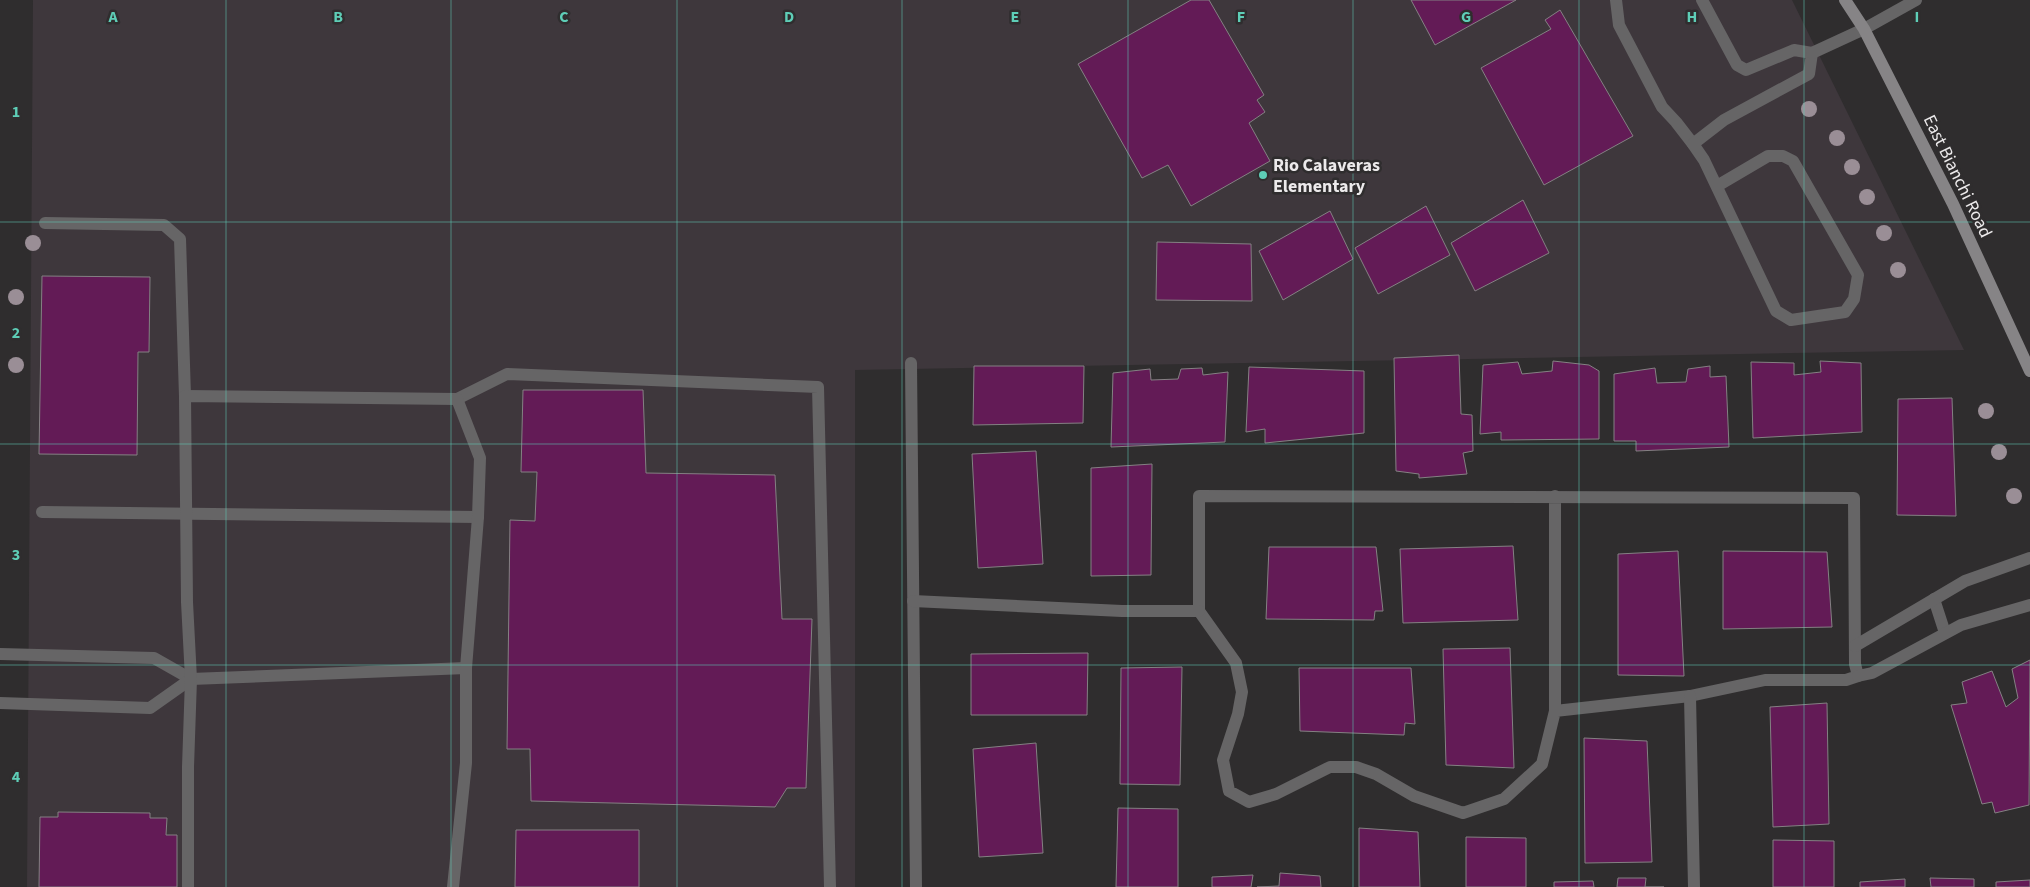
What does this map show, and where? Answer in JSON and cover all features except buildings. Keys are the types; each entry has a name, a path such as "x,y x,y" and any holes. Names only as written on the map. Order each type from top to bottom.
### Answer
{"main road":[{"name":"East Bianchi Road","path":"1845,0 1864,29 1954,204 2030,372"}],"street":[{"path":"1616,0 1619,25 1662,107 1676,122 1704,160 1776,311 1791,320 1845,312 1854,299 1858,275 1793,161 1783,156 1768,156 1717,186"},
{"path":"1702,0 1737,65 1746,70 1794,50 1812,54 1864,29 1916,0"},
{"path":"1693,144 1724,120 1809,74 1812,54"},
{"path":"45,223 164,225 180,238 190,679 188,887"},
{"path":"912,363 916,887"},
{"path":"184,396 457,398 507,374 818,387 830,887"},
{"path":"453,887 466,763 466,668 478,517 480,458 457,398"},
{"path":"1555,496 1555,711 1542,764 1504,799 1463,813 1414,796 1376,774 1356,767 1330,767 1276,794 1249,802 1229,791 1223,760 1238,714 1242,692 1236,663 1199,611 1199,496 1555,496 1854,498 1855,664 1858,676"},
{"path":"42,512 478,517"},
{"path":"1855,646 1965,581 2030,558"},
{"path":"1934,599 1945,633"},
{"path":"913,601 1122,611 1199,611"},
{"path":"1555,711 1690,696 1764,680 1846,680 1872,673 1891,664 1961,625 2030,605"},
{"path":"0,654 154,658 190,679 466,668"},
{"path":"0,704 150,708 190,679"},
{"path":"1690,696 1694,887"}],"shaded area":[{"path":"33,0 1792,0 1964,350 855,370 855,887 27,887"}],"place":[{"name":"Rio Calaveras Elementary","path":"1263,175"}]}
